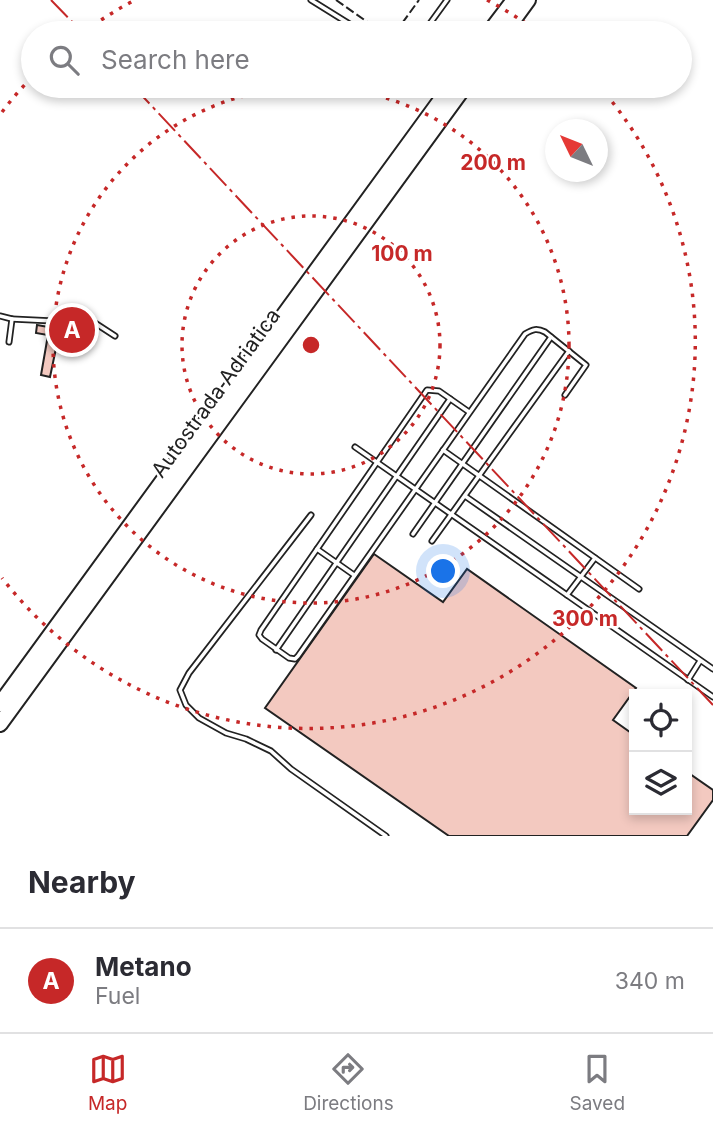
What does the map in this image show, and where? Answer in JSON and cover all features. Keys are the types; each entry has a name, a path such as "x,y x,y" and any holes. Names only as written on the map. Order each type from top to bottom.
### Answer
{"highway":[{"path":"498,21 514,0"},
{"path":"513,21 528,0"},
{"name":"Autostrada Adriatica","path":"0,704 442,98"},
{"name":"Autostrada Adriatica","path":"0,724 457,98"}],"lane":[{"path":"311,0 345,21"},
{"path":"432,21 447,0"},
{"path":"0,316 12,319 95,323 115,337"},
{"path":"9,342 12,319"},
{"path":"469,412 439,391 428,390 261,630 259,635 262,639 289,658 295,659 298,656 525,334 537,328 586,365 565,396"},
{"path":"414,534 551,337"},
{"path":"432,541 569,351"},
{"path":"276,650 450,399"},
{"path":"355,447 713,697"},
{"path":"443,450 639,589"},
{"path":"466,496 713,669"},
{"path":"311,515 189,673 180,690 186,705 199,718 226,733 271,751 291,769 386,836"},
{"path":"317,549 354,576"},
{"path":"567,596 596,557"},
{"path":"688,680 700,660"}],"building":[{"path":"73,324 83,330 77,339 67,333"},
{"path":"37,325 60,329 50,377 41,375 48,335 36,333"},
{"path":"374,554 443,602 467,569 636,688 629,689 629,698 613,720 629,731 629,815 692,815 692,775 713,790 713,800 687,836 449,836 265,708"}],"fence":[{"path":"336,0 366,21"},
{"path":"404,21 419,0"}],"power":[{"path":"51,0 71,21"},
{"path":"144,98 713,705"}],"place":[{"name":"Metano","path":"72,330"}]}
